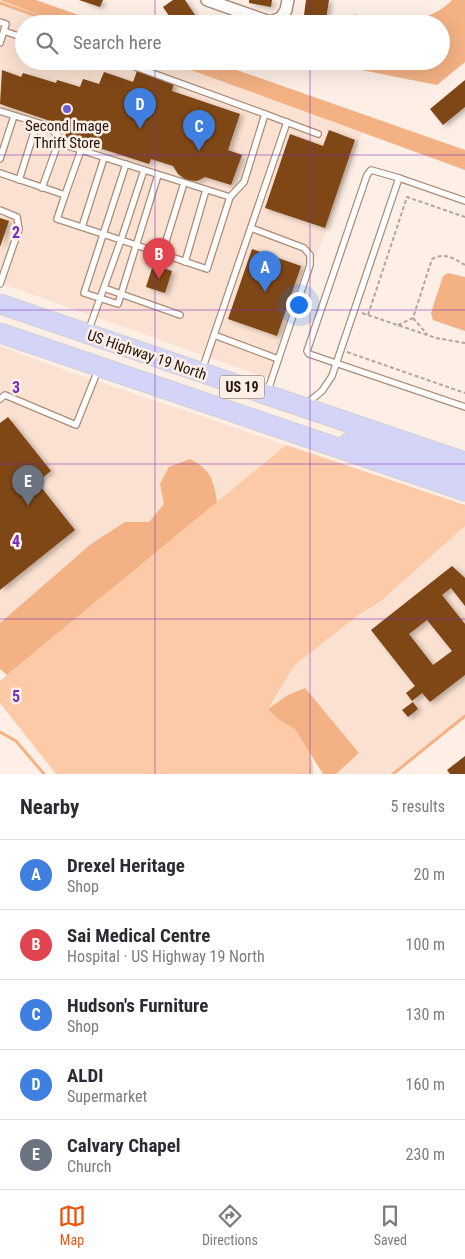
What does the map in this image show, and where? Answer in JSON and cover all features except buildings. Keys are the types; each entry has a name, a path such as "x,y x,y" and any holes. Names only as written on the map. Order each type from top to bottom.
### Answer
{"highway":[{"name":"US Highway 19 North","path":"0,304 465,462"},
{"name":"US Highway 19 North","path":"0,333 465,491"},
{"path":"96,367 115,354 261,403 297,405"},
{"path":"305,437 377,447 465,476"}],"street":[{"path":"207,0 250,15"},
{"path":"283,15 288,0"}],"lane":[{"path":"0,22 6,24 0,43"},
{"path":"4,31 15,35"},
{"path":"144,70 318,134"},
{"path":"0,111 48,126 68,146 230,197"},
{"path":"81,150 57,218 207,269 230,197 244,182 265,114"},
{"path":"0,159 14,116"},
{"path":"201,373 287,122"},
{"path":"20,180 37,123"},
{"path":"42,188 60,138"},
{"path":"82,227 104,158"},
{"path":"126,164 84,293 118,304 158,175"},
{"path":"87,334 144,170"},
{"path":"465,201 379,170 371,170 367,175 306,351 309,354 339,365 465,407"},
{"path":"0,173 65,196"},
{"path":"297,405 322,391 339,365 399,178"},
{"path":"162,254 184,183"},
{"path":"185,262 206,190"},
{"path":"0,210 17,217 19,229 0,284"},
{"path":"251,228 304,248 310,255 310,265 266,395"},
{"path":"104,288 180,315"},
{"path":"214,335 278,359"},
{"path":"2,396 76,425 96,367"}],"path":[{"path":"368,315 407,197 465,217"},
{"path":"398,325 413,318 432,259 442,254 448,255 465,265"},
{"path":"360,312 429,335 465,343"},
{"path":"413,318 429,335"},
{"path":"339,365 348,349"},
{"path":"346,352 465,393"}],"shaded area":[{"path":"0,0 36,0 78,15 39,15"},
{"path":"452,0 465,0 465,62 437,85 361,70 450,70 450,15 430,15 442,9"},
{"path":"0,1 38,15 15,15 15,70 190,70 362,133 270,379 0,283"},
{"path":"191,70 237,70 465,150 465,170"},
{"path":"448,273 465,277 465,331 433,320 431,313 443,276"},
{"path":"0,346 64,370 286,445 217,502 214,480 160,484 164,504 149,522 125,522 91,544 0,623"},
{"path":"286,445 465,505 465,526 381,601 357,616 295,665 268,709 291,725 306,743 311,755 313,774 56,774 0,703 0,681"},
{"path":"190,459 203,467 210,476 217,502 7,675 0,669 0,623 91,544 125,522 149,522 164,504 160,484 169,467"},
{"path":"465,526 465,717 390,774 336,774 359,753 270,708 295,665 357,616 381,601"},
{"path":"305,688 359,753 336,774 323,774 295,729 277,718 268,709 288,695"}],"waterway":[{"path":"0,3 34,15"},
{"path":"393,774 465,716"},
{"path":"0,732 16,741 44,774"}],"place":[{"name":"Second Image Thrift Store","path":"67,109"},
{"name":"ALDI","path":"140,129"},
{"name":"Hudson's Furniture","path":"199,151"},
{"name":"Sai Medical Centre","path":"159,279"},
{"name":"Drexel Heritage","path":"265,292"},
{"name":"Calvary Chapel","path":"28,506"}]}
